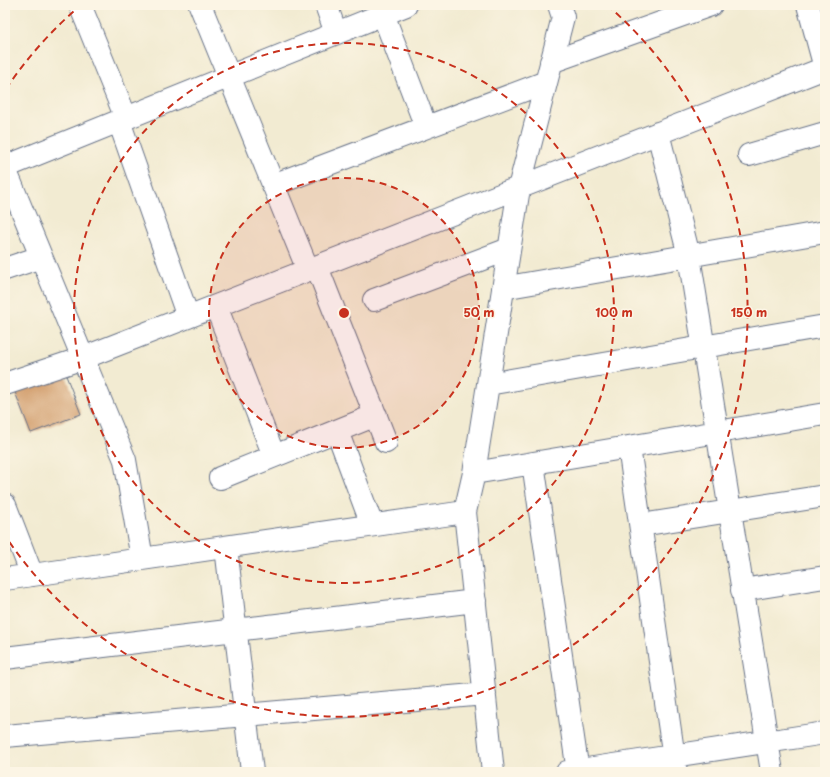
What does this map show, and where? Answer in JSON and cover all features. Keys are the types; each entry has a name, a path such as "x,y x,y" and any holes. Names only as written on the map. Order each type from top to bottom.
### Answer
{"street":[{"path":"80,5 122,119 188,317"},
{"path":"200,5 273,184 376,415 386,442"},
{"path":"326,5 336,33"},
{"path":"142,559 125,460 42,257 7,178 122,119 406,5"},
{"path":"493,772 465,512 474,473 519,188 562,17 559,5"},
{"path":"273,184 426,127 548,72 711,5"},
{"path":"5,384 83,358 825,68 808,5"},
{"path":"383,14 426,127"},
{"path":"658,133 689,256 772,772"},
{"path":"749,155 825,133"},
{"path":"503,288 825,232"},
{"path":"374,300 509,249"},
{"path":"5,269 42,257"},
{"path":"216,306 274,456"},
{"path":"488,384 825,326"},
{"path":"474,473 825,414"},
{"path":"220,478 376,415"},
{"path":"337,431 372,525"},
{"path":"629,447 675,764"},
{"path":"533,463 574,772 675,764 767,742 825,734"},
{"path":"641,525 825,496"},
{"path":"5,505 32,575"},
{"path":"5,579 465,512"},
{"path":"226,547 252,772"},
{"path":"742,590 825,577"},
{"path":"5,658 475,601"},
{"path":"5,736 485,694"}],"building":[{"path":"65,373 81,414 31,433 15,392"}]}
